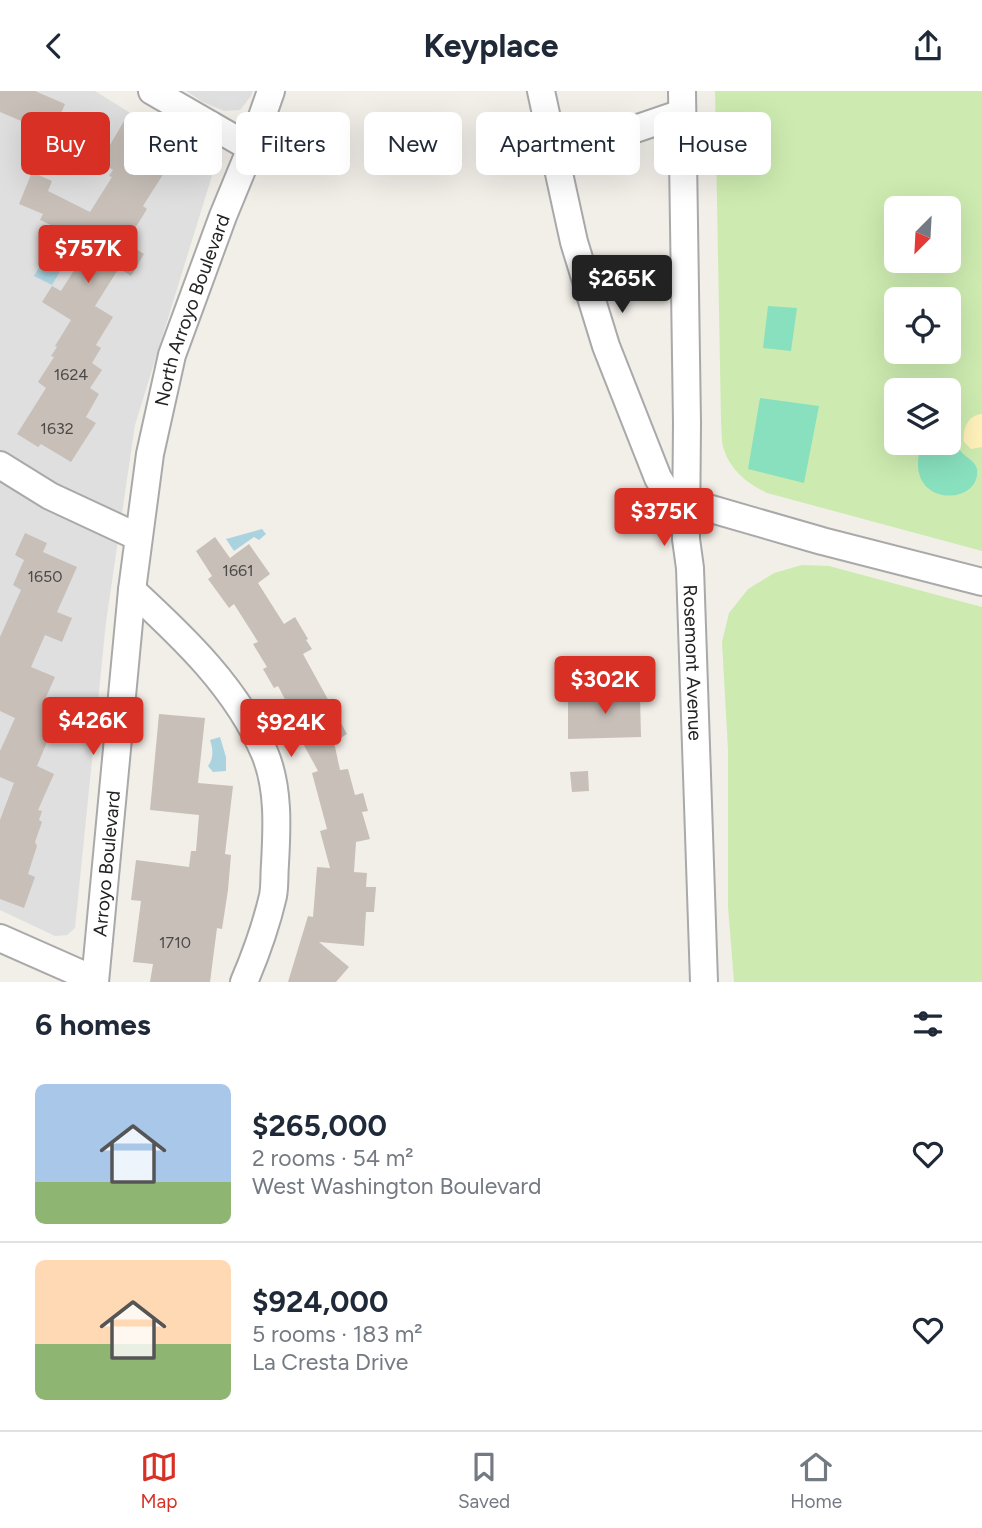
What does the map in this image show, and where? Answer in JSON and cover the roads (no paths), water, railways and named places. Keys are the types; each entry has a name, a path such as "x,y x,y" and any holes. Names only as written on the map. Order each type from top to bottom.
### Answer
{"street":[{"path":"152,91 236,139"},
{"name":"North Arroyo Boulevard","path":"264,112 271,91"},
{"path":"541,91 545,112"},
{"path":"640,122 682,102"},
{"name":"Rosemont Avenue","path":"682,102 687,539 704,982"},
{"name":"North Arroyo Boulevard","path":"138,537 150,454 172,355 240,175"},
{"path":"559,175 574,242 607,346 642,440 668,494 687,502 822,541 982,582"},
{"path":"0,465 50,496 138,537"},
{"name":"Arroyo Boulevard","path":"95,981 138,537"},
{"path":"132,590 181,636 212,670 246,716 266,756 276,795 273,893 260,944 244,982"},
{"path":"0,938 95,981"}],"water":[{"path":"52,246 69,256 52,285 34,276"},
{"path":"262,529 266,534 259,540 254,537 234,551 226,539"},
{"path":"220,737 226,757 226,771 213,772 208,766 212,753 210,740"}]}
